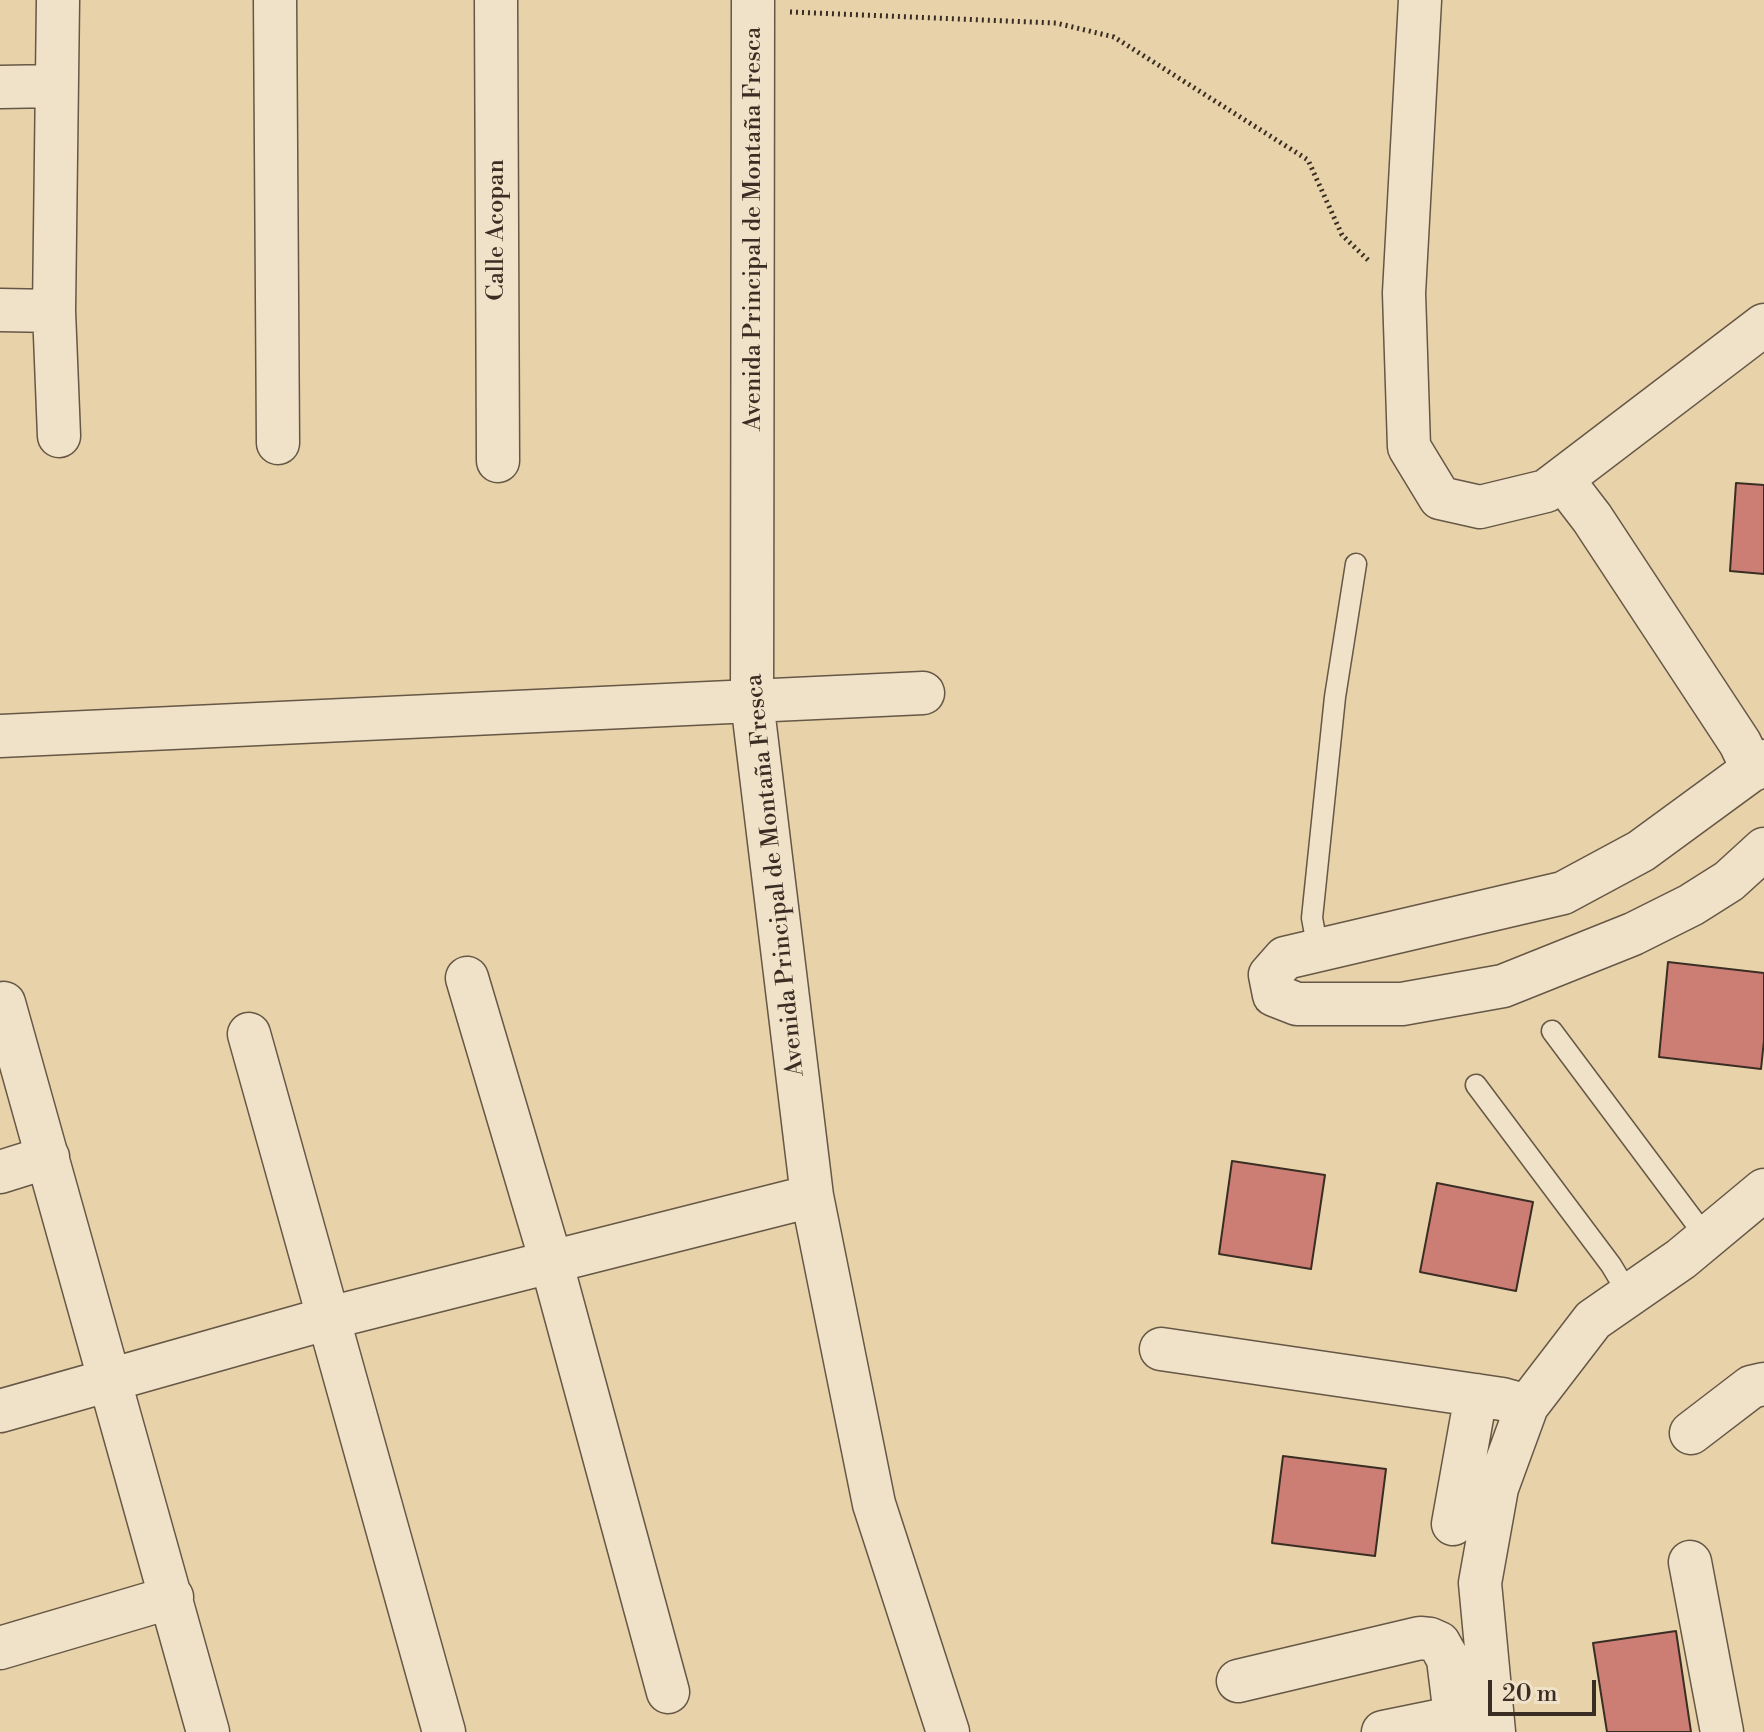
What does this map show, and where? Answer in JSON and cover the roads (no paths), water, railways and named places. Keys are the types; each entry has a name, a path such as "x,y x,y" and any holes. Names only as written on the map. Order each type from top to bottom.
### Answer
{"street":[{"path":"58,0 54,311 59,436"},
{"path":"275,0 278,443"},
{"name":"Calle Acopan","path":"496,0 498,461"},
{"path":"1420,0 1404,293 1409,447 1440,498 1480,507 1546,491 1764,325"},
{"name":"Avenida Principal de Montaña Fresca","path":"754,5 752,701 812,1196 874,1504 948,1732"},
{"path":"0,87 56,86"},
{"path":"0,310 54,311"},
{"path":"1562,479 1592,518 1732,730 1759,765 1641,851 1563,893 1285,958 1270,975 1274,995 1297,1004 1402,1004 1503,986 1633,934 1691,905 1729,881 1764,849"},
{"path":"0,736 923,693"},
{"path":"467,978 551,1261 668,1692"},
{"path":"4,1003 112,1380 208,1732"},
{"path":"249,1034 444,1732"},
{"path":"0,1172 48,1157"},
{"path":"1479,1720 1480,1583 1497,1488 1527,1406 1593,1320 1681,1259 1764,1190"},
{"path":"0,1411 329,1318 812,1196"},
{"path":"1161,1349 1476,1395 1527,1406"},
{"path":"1691,1433 1751,1387 1764,1384"},
{"path":"1453,1524 1476,1395"},
{"path":"1690,1562 1722,1732"},
{"path":"0,1648 172,1597"},
{"path":"1238,1681 1420,1638 1430,1639 1439,1643 1479,1720"},
{"path":"1383,1732 1479,1720"}],"lane":[{"path":"1318,950 1312,918 1335,697 1356,564"},
{"path":"1552,1031 1706,1237"},
{"path":"1476,1085 1611,1265 1629,1295"}]}
